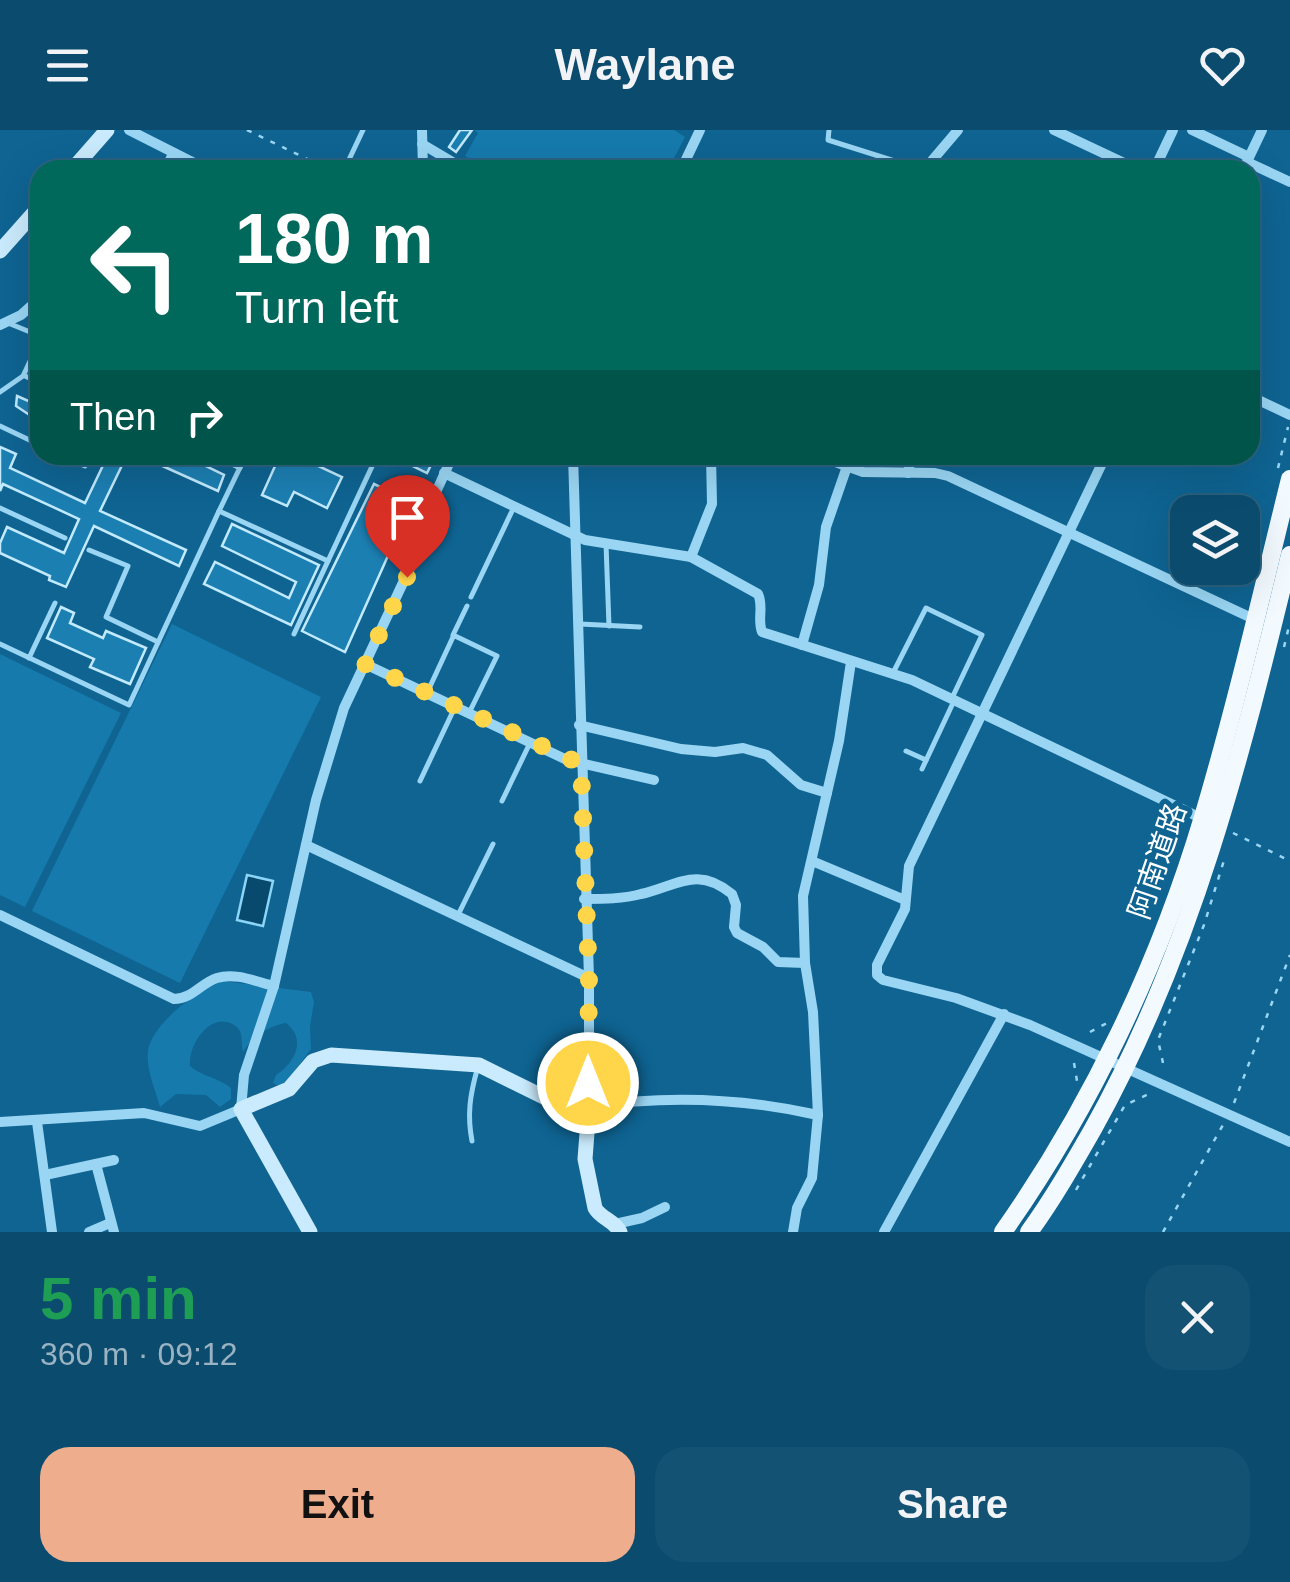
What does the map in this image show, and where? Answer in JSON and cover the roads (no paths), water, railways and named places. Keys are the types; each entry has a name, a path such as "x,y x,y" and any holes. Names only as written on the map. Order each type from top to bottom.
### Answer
{"highway":[{"name":"阿南道路","path":"1264,622 1283,476"},
{"name":"阿南道路","path":"1028,1232 1064,1181 1127,1068 1197,900 1210,823 1264,622 1290,555"},
{"name":"阿南道路","path":"1002,1232 1045,1172 1108,1060 1210,823"}],"main road":[{"path":"81,160 107,130"},
{"path":"0,251 30,217"},
{"path":"310,1232 241,1108 289,1089 320,1056 478,1065 554,1102 572,1108 588,1107 585,1159 595,1208 618,1228"}],"street":[{"path":"129,130 187,160"},
{"path":"422,130 423,160"},
{"path":"686,160 700,130"},
{"path":"932,160 958,130"},
{"path":"1054,130 1118,160"},
{"path":"1159,160 1173,130"},
{"path":"1192,130 1241,160"},
{"path":"1247,160 1262,130"},
{"path":"422,144 449,160"},
{"path":"171,160 174,154"},
{"path":"1260,169 1290,182"},
{"path":"2,322 21,316 30,307"},
{"path":"1260,402 1290,418"},
{"path":"0,1122 118,1113 144,1114 200,1126 241,1108 244,1075 274,986 306,845 344,708 417,553 448,465"},
{"path":"573,465 589,978 588,1107 637,1100 730,1100 818,1115"},
{"path":"691,556 712,504 711,465"},
{"path":"841,465 863,472 948,476 1264,622"},
{"path":"908,472 910,465"},
{"path":"1101,465 909,866 905,908 877,975 883,980 1004,1014 1290,1142"},
{"path":"802,645 819,585 826,527 846,467"},
{"path":"444,474 575,536 691,556 758,594 762,601 762,632 892,674 953,699 1210,823"},
{"path":"793,1232 797,1208 812,1178 818,1115 812,1012 804,963 803,896 839,741 851,662"},
{"path":"365,664 581,764 654,780"},
{"path":"579,725 681,749 715,752 743,748 768,756 801,785 827,794"},
{"path":"306,845 589,978"},
{"path":"812,861 905,900"},
{"path":"584,900 641,894 682,878 706,880 732,894 737,933 763,946 778,962 804,963"},
{"path":"0,914 174,999 184,999 215,978 233,976 274,986"},
{"path":"884,1232 1004,1014"},
{"path":"38,1122 52,1232"},
{"path":"45,1175 114,1160"},
{"path":"89,1232 112,1228 96,1164"},
{"path":"618,1228 665,1207"}],"lane":[{"path":"349,160 362,130"},
{"path":"829,130 828,140 891,160"},
{"path":"2,322 30,334"},
{"path":"0,392 23,376 30,360"},
{"path":"23,376 30,379"},
{"path":"0,426 30,440"},
{"path":"234,465 240,468"},
{"path":"0,644 129,705 241,465"},
{"path":"294,634 373,465"},
{"path":"0,508 65,538"},
{"path":"470,597 514,508"},
{"path":"220,511 328,561"},
{"path":"606,544 609,626"},
{"path":"90,550 128,566 106,617 158,642"},
{"path":"29,658 54,603"},
{"path":"427,693 468,606"},
{"path":"892,674 926,608 982,634 922,768"},
{"path":"577,624 640,628"},
{"path":"454,635 497,656 469,713"},
{"path":"420,781 455,706"},
{"path":"502,801 530,742"},
{"path":"906,751 926,760"},
{"path":"458,916 493,844"},
{"path":"472,1141 468,1120 478,1065"}]}
